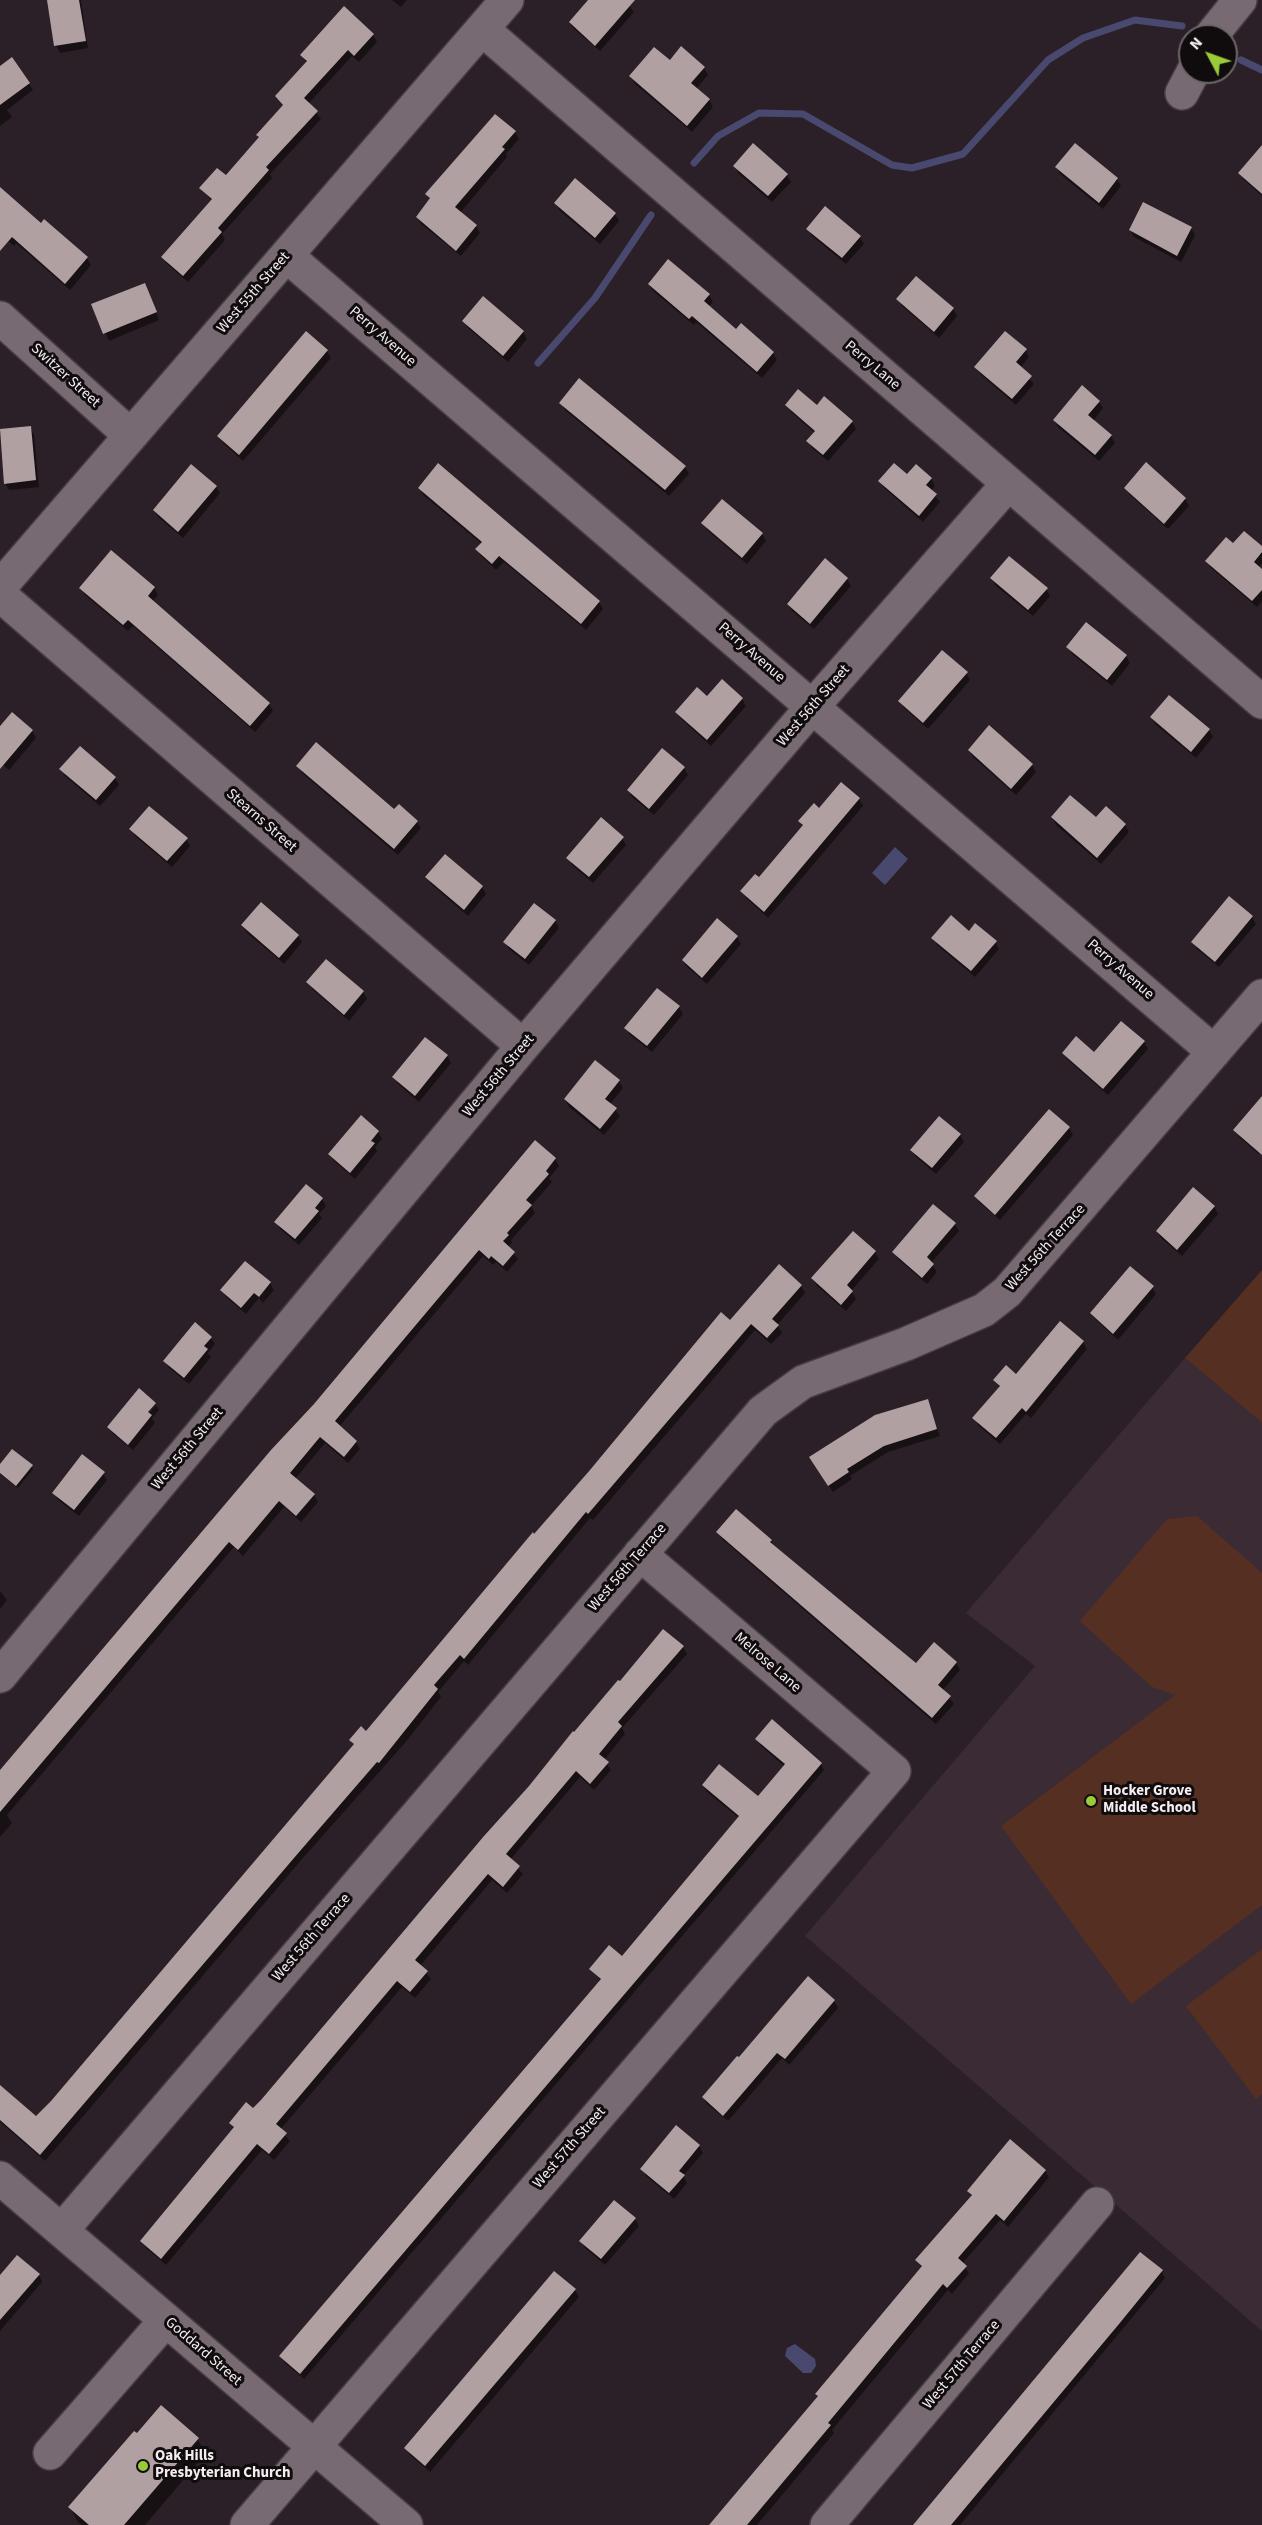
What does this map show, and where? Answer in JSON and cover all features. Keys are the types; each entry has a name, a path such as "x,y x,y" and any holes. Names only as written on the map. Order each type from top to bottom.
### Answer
{"street":[{"name":"West 55th Street","path":"0,586 507,0"},
{"path":"1221,24 1240,0"},
{"name":"Perry Lane","path":"482,30 1262,702"},
{"name":"Perry Avenue","path":"287,256 1214,1052"},
{"name":"Switzer Street","path":"0,318 130,435"},
{"name":"West 56th Street","path":"0,1676 523,1046 813,706 1008,484"},
{"name":"Stearns Street","path":"0,596 523,1046"},
{"name":"West 56th Terrace","path":"62,2230 763,1411 782,1395 803,1382 906,1344 984,1310 1007,1292 1262,996"},
{"name":"Melrose Lane","path":"640,1554 894,1771"},
{"name":"West 57th Street","path":"248,2525 894,1771"},
{"name":"Goddard Street","path":"0,2178 406,2525"},
{"name":"West 57th Terrace","path":"827,2525 1097,2204"},
{"path":"50,2453 166,2320"}],"shaded area":[{"path":"1262,1270 1262,1423 1185,1358"},
{"name":"Hocker Grove Middle School","path":"1185,1358 1262,1423 1262,2331 805,1936 1035,1666 966,1613"},
{"path":"1197,1516 1262,1573 1262,1905 1131,2004 1001,1826 1175,1695 1152,1687 1080,1621 1167,1519"},
{"path":"1262,1949 1262,2094 1256,2099 1186,2006"}],"water":[{"path":"895,847 908,859 885,885 872,873"},
{"path":"795,2344 815,2359 816,2366 811,2373 803,2373 785,2356 787,2348"}],"building":[{"path":"47,0 79,0 86,41 54,46"},
{"path":"588,0 635,0 595,46 569,22"},
{"path":"344,6 374,34 354,56 348,50 304,98 318,111 266,167 269,170 218,228 222,232 183,276 161,257 212,199 199,188 217,168 226,175 259,137 256,135 283,105 275,96 307,61 300,55"},
{"path":"681,46 705,67 691,83 710,99 687,126 629,76 654,47 670,60"},
{"path":"12,57 30,83 0,105 0,66"},
{"path":"495,114 516,131 502,147 505,149 455,207 477,225 456,251 416,217 430,198 425,194"},
{"path":"753,143 788,174 768,196 733,166"},
{"path":"1075,143 1118,178 1099,203 1055,167"},
{"path":"1262,145 1262,194 1238,173"},
{"path":"575,178 616,213 595,238 554,203"},
{"path":"0,187 41,223 44,219 88,257 65,284 12,237 0,251"},
{"path":"1143,202 1192,227 1177,256 1129,230"},
{"path":"825,206 861,236 842,258 806,229"},
{"path":"668,259 710,294 704,301 736,329 741,323 774,352 757,372 692,316 689,319 648,284"},
{"path":"916,276 954,308 934,332 896,299"},
{"path":"145,283 157,312 103,334 91,304"},
{"path":"483,296 524,331 503,356 462,321"},
{"path":"306,331 328,350 239,455 217,436"},
{"path":"1005,331 1027,349 1016,362 1032,376 1012,399 974,367"},
{"path":"579,378 686,466 665,490 559,403"},
{"path":"1082,385 1100,401 1088,415 1112,435 1095,455 1053,420"},
{"path":"798,389 817,405 824,396 853,421 823,455 806,441 815,431 785,405"},
{"path":"31,426 36,480 4,484 0,429"},
{"path":"1146,462 1186,498 1164,524 1124,488"},
{"path":"438,463 600,601 581,624 499,556 492,564 475,549 482,542 418,488"},
{"path":"894,463 907,474 916,464 932,478 926,485 937,494 919,516 878,481"},
{"path":"191,464 217,486 178,532 153,510"},
{"path":"722,499 763,533 742,558 701,523"},
{"path":"1244,531 1262,546 1262,552 1254,562 1262,569 1262,590 1252,601 1205,561 1226,537 1233,543"},
{"path":"111,550 155,587 148,596 270,703 250,726 128,620 123,625 79,588"},
{"path":"1009,556 1048,588 1028,610 990,578"},
{"path":"825,558 848,578 810,624 787,604"},
{"path":"1086,622 1127,655 1107,680 1066,647"},
{"path":"942,650 968,672 923,723 898,701"},
{"path":"722,679 743,698 707,740 675,712 697,687 707,696"},
{"path":"1169,695 1210,729 1191,752 1150,717"},
{"path":"12,712 33,730 0,769 0,726"},
{"path":"989,725 1033,764 1011,789 968,750"},
{"path":"316,742 394,809 399,804 418,821 394,849 296,766"},
{"path":"80,746 116,777 96,800 59,769"},
{"path":"662,748 685,767 649,809 627,790"},
{"path":"841,782 860,798 764,912 740,891 755,874 759,877 803,825 798,821 814,803 819,808"},
{"path":"1070,795 1096,817 1106,806 1126,824 1097,858 1051,817"},
{"path":"149,806 188,838 167,861 129,829"},
{"path":"601,817 624,837 589,877 566,858"},
{"path":"445,854 483,886 464,910 425,877"},
{"path":"1229,896 1253,916 1215,962 1191,942"},
{"path":"261,902 299,935 279,958 241,925"},
{"path":"534,903 556,920 525,959 503,942"},
{"path":"951,915 969,931 975,923 997,941 971,971 931,938"},
{"path":"717,918 738,936 702,978 682,960"},
{"path":"326,959 364,991 344,1015 306,982"},
{"path":"657,988 680,1006 647,1046 624,1028"},
{"path":"1121,1021 1145,1041 1103,1089 1062,1053 1076,1036 1094,1052"},
{"path":"425,1037 448,1055 415,1096 392,1077"},
{"path":"595,1060 620,1080 605,1099 617,1108 600,1129 564,1099"},
{"path":"1262,1096 1262,1155 1233,1130"},
{"path":"1049,1109 1070,1127 995,1215 974,1196"},
{"path":"361,1115 379,1131 371,1141 375,1143 350,1173 328,1154"},
{"path":"939,1116 961,1134 932,1168 910,1150"},
{"path":"535,1140 556,1158 546,1171 549,1174 526,1200 532,1205 507,1233 509,1235 503,1241 515,1252 503,1266 491,1256 489,1259 479,1250 335,1421 357,1441 344,1457 320,1437 290,1473 315,1494 296,1516 279,1501 238,1550 229,1542 0,1812 0,1770 271,1450 314,1404"},
{"path":"306,1184 323,1198 315,1208 319,1211 295,1239 274,1222"},
{"path":"1193,1187 1215,1206 1177,1250 1156,1231"},
{"path":"933,1204 956,1223 927,1257 934,1264 922,1278 892,1252"},
{"path":"853,1231 876,1251 847,1285 853,1291 841,1305 811,1278"},
{"path":"245,1261 271,1282 259,1297 254,1293 241,1308 220,1290"},
{"path":"779,1264 802,1285 772,1319 779,1325 767,1338 751,1324 588,1514 586,1512 464,1659 460,1655 434,1685 438,1689 379,1763 377,1762 300,1851 40,2155 0,2120 0,2085 36,2116 51,2101 354,1744 349,1740 361,1726 366,1731 533,1532 534,1534 590,1470 721,1312 730,1320"},
{"path":"1130,1266 1154,1286 1113,1334 1090,1313"},
{"path":"1060,1321 1084,1341 1026,1412 1022,1408 996,1438 972,1418 1000,1386 993,1380 1006,1365 1016,1374"},
{"path":"195,1322 212,1337 204,1346 208,1349 184,1378 163,1361"},
{"path":"139,1388 156,1403 148,1412 152,1415 128,1445 107,1427"},
{"path":"928,1399 937,1429 884,1446 847,1469 849,1472 828,1486 809,1457 875,1415"},
{"path":"12,1449 33,1465 16,1486 0,1473 0,1464"},
{"path":"82,1454 105,1472 74,1510 52,1493"},
{"path":"736,1509 772,1540 770,1542 916,1663 934,1642 957,1662 938,1685 951,1696 932,1718 716,1532"},
{"path":"663,1629 684,1646 618,1722 622,1726 599,1754 609,1762 590,1784 576,1771 506,1854 520,1866 503,1887 488,1874 415,1960 428,1971 410,1992 397,1981 276,2124 287,2133 269,2154 257,2144 161,2259 140,2241 234,2127 229,2123 246,2102 253,2108 261,2100 529,1786 573,1731 618,1680 620,1681"},
{"path":"772,1719 822,1763 300,2374 279,2356 601,1979 589,1969 609,1945 622,1956 739,1816 702,1785 719,1764 758,1796 785,1764 755,1739"},
{"path":"808,1976 835,2000 785,2059 777,2053 723,2116 702,2097"},
{"path":"676,2125 700,2145 679,2171 685,2175 669,2193 640,2169"},
{"path":"1010,2139 1046,2170 1004,2221 996,2214 958,2258 967,2266 947,2288 943,2284 828,2423 831,2425 747,2525 709,2525 818,2396 815,2394 922,2266 915,2260 972,2195 967,2191"},
{"path":"614,2200 636,2218 601,2259 579,2241"},
{"path":"1140,2252 1163,2270 1119,2324 951,2525 913,2525"},
{"path":"17,2255 40,2274 0,2320 0,2275"},
{"path":"554,2271 576,2289 425,2466 404,2448"},
{"name":"Oak Hills Presbyterian Church","path":"161,2405 199,2438 124,2525 89,2525 68,2507 134,2431 137,2433"}],"waterway":[{"path":"694,163 718,136 759,113 803,114 892,165 912,168 963,154 1048,60 1083,38 1135,20 1178,25"},
{"path":"1241,60 1262,70"},
{"path":"538,363 595,298 651,215"}],"place":[{"name":"Hocker Grove Middle School","path":"1091,1801"},
{"name":"Oak Hills Presbyterian Church","path":"143,2466"}]}
